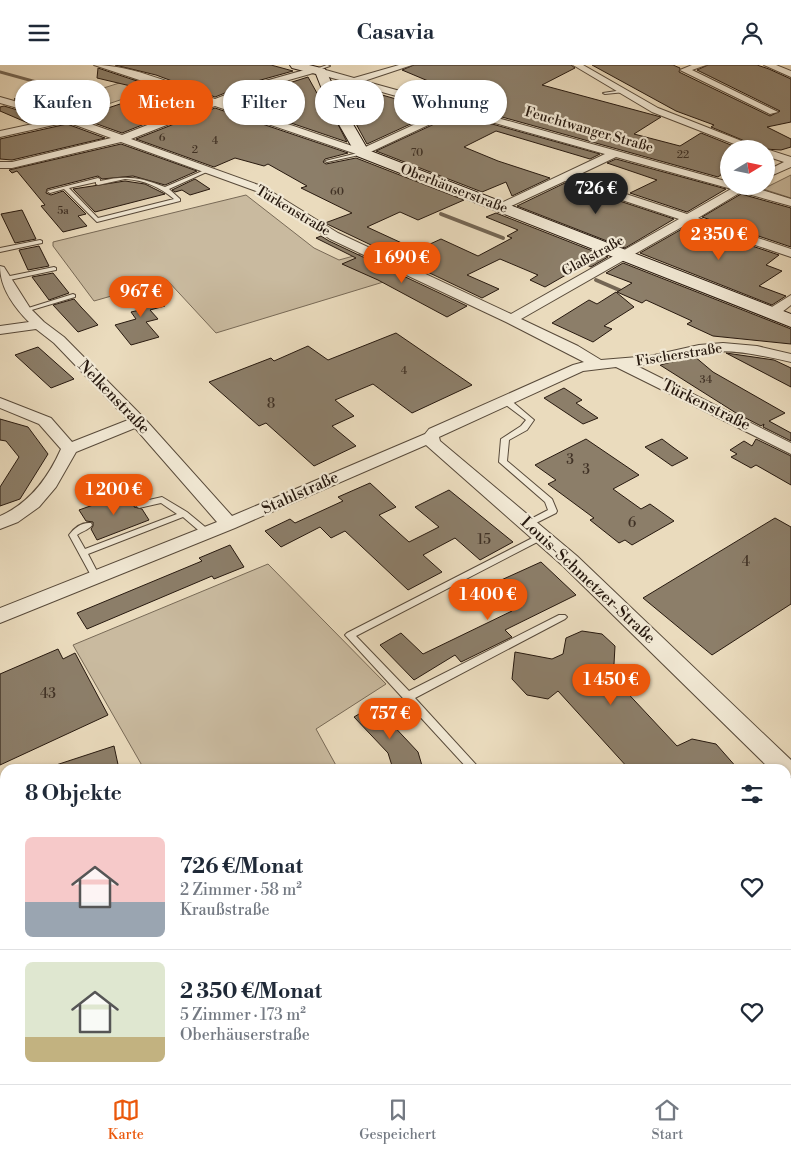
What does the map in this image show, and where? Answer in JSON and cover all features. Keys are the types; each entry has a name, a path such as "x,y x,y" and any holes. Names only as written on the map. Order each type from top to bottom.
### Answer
{"street":[{"name":"Oberhäuserstraße","path":"98,65 214,102 362,153 791,321"},
{"path":"114,69 126,65"},
{"name":"Feuchtwanger Straße","path":"297,65 322,69 351,80"},
{"path":"357,80 408,65"},
{"path":"577,65 655,110 733,140"},
{"path":"702,65 684,71 773,112"},
{"path":"768,65 791,74"},
{"path":"0,165 12,165 121,139 254,87 322,69 336,107 362,153 421,125"},
{"name":"Feuchtwanger Straße","path":"507,123 720,182"},
{"path":"0,134 41,125"},
{"name":"Türkenstraße","path":"84,125 260,189 334,236 573,349 596,363"},
{"path":"501,207 616,153"},
{"path":"775,156 791,162"},
{"path":"775,170 791,162"},
{"path":"564,177 791,253"},
{"name":"Glaßstraße","path":"511,319 690,219 724,195"},
{"name":"Feuchtwanger Straße","path":"764,195 791,203"},
{"name":"Nelkenstraße","path":"2,274 25,310 39,325 59,340 138,421 229,524"},
{"path":"772,313 791,299"},
{"path":"0,330 39,325"},
{"name":"Fischerstraße","path":"596,363 645,361 702,349 736,347 756,349 791,358"},
{"name":"Stahlstraße","path":"0,616 97,579 229,524 431,437 435,432 505,400 578,368 596,363"},
{"name":"Türkenstraße","path":"620,363 791,449"},
{"path":"0,403 45,421 69,449"},
{"path":"0,523 42,496 60,473 69,449 138,421"},
{"name":"Louis-Schmetzer-Straße","path":"431,437 433,443 570,561 781,764"}],"lane":[{"path":"605,93 623,91"},
{"path":"327,161 362,153"},
{"path":"165,189 209,170"},
{"path":"50,191 66,188 98,182 132,177 140,178 165,189 178,200 97,220 66,188"},
{"path":"0,250 40,242"},
{"path":"2,274 54,269"},
{"path":"25,310 73,296"},
{"path":"469,764 350,635 535,530 553,511 549,501 502,462 505,439 524,428 530,420 505,400"},
{"path":"139,505 162,500 184,514 207,533"},
{"path":"82,553 184,514"},
{"path":"88,525 73,535 97,579"},
{"path":"407,697 562,617"}],"shaded area":[{"path":"120,83 120,100 110,103 110,86"},
{"path":"791,175 791,198 775,193 775,183"},
{"path":"246,195 314,248 339,260 361,254 403,276 216,333 167,280 94,301 53,246 53,242"},
{"path":"268,564 386,684 316,729 335,764 141,764 73,645"}],"building":[{"path":"115,65 271,65 293,71 261,80 223,80 223,94 215,97 213,96 213,80 169,80"},
{"path":"414,65 571,65 575,68 542,85 661,117 634,134 680,146 701,133 720,141 720,176 718,177 507,118 507,80 426,80 402,70"},
{"path":"592,65 673,65 680,68 679,72 770,116 780,111 697,70 708,65 757,65 769,69 791,79 791,122 767,127 791,139 791,147 775,150 775,140 742,140 711,127 714,125 676,111"},
{"path":"98,68 134,80 120,80 120,83 97,78"},
{"path":"308,77 315,90 315,125 338,125 347,142 297,125 305,125 305,80 299,80"},
{"path":"384,96 394,98 394,125 408,125 367,144 357,125 384,125"},
{"path":"120,104 120,125 142,125 122,133 100,125 110,125 110,107"},
{"path":"4,106 15,109 15,117 0,111 0,107"},
{"path":"213,109 223,111 223,125 265,125 348,153 325,159 323,162 326,164 356,158 464,200 418,220 400,212 367,227 417,250 441,239 478,256 512,238 507,236 518,230 486,217 496,213 608,257 591,267 585,264 545,287 530,280 538,275 500,259 467,275 499,289 482,298 325,223 352,213 301,188 307,186 268,164 264,166 235,158 214,167 136,139 172,125 213,125"},
{"path":"63,125 70,125 105,138 12,160 0,159 0,139"},
{"path":"432,125 496,125 600,154 590,159 496,131 464,147 498,161 550,178 512,196 506,182 482,192 376,151"},
{"path":"121,144 197,171 165,185 133,176 102,179 98,176 47,189 46,193 51,195 63,191 86,214 78,216 87,226 63,232 41,206 45,205 17,171 12,173 9,170"},
{"path":"616,159 720,187 720,193 687,212 630,193 657,180 607,163"},
{"path":"195,179 210,189 190,195 182,190 175,192 172,190"},
{"path":"125,181 145,184 165,194 95,212 73,189"},
{"path":"565,183 674,219 625,248 517,206"},
{"path":"739,195 791,208 791,247 702,217"},
{"path":"22,210 36,239 15,243 1,214"},
{"path":"689,225 779,255 766,265 782,271 759,286 786,296 772,305 640,253"},
{"path":"321,236 467,306 447,317 378,280 342,264 356,258 316,238"},
{"path":"39,246 49,266 28,270 19,250"},
{"path":"623,263 791,329 791,344 713,336 687,324 692,321 646,300 642,303 617,292 632,283 606,273"},
{"path":"53,273 69,293 49,300 32,277"},
{"path":"149,289 165,306 150,310 158,319 146,322 159,337 131,345 115,325 136,319 131,312 140,310 127,295"},
{"path":"616,292 634,307 604,326 612,329 593,342 552,323 589,300 597,304"},
{"path":"74,299 98,325 78,332 53,305"},
{"path":"396,333 472,385 412,413 373,384 335,400 354,416 332,426 356,446 314,466 266,423 259,426 209,382 271,358 274,361 308,346 328,360"},
{"path":"38,347 74,379 51,388 15,355"},
{"path":"726,353 774,360 791,368 791,387"},
{"path":"694,356 713,372 785,413 769,421 791,433 791,441 763,427 764,424 761,426 736,413 660,365"},
{"path":"564,388 582,400 576,403 598,418 583,424 544,398"},
{"path":"0,419 28,427 48,454 20,499 0,506 0,487 19,457 6,441 0,440"},
{"path":"586,439 639,475 613,489 641,509 650,504 674,521 632,545 625,540 619,543 590,520 594,518 548,484 556,480 535,465"},
{"path":"662,439 688,458 672,466 645,447"},
{"path":"756,439 791,456 791,485 756,465 751,468 731,457 737,454 730,450 744,441 752,446"},
{"path":"370,483 396,507 379,515 409,542 439,527 415,507 449,490 513,542 480,560 455,538 423,555 442,572 408,590 345,531 331,538 320,527 281,547 265,531 290,519 295,523 343,501 338,497"},
{"path":"130,492 136,501 134,507 142,509 149,520 97,540 91,529 93,522 86,521 79,510"},
{"path":"775,518 791,527 791,604 712,655 643,598"},
{"path":"230,545 244,567 214,579 212,576 87,629 77,613 202,561 199,558"},
{"path":"541,562 576,595 505,630 512,637 461,662 455,655 414,680 380,645 401,633 423,654 512,611 488,586"},
{"path":"582,631 602,634 615,646 614,664 606,670 677,746 692,739 716,744 734,764 624,764 558,691 548,699 527,695 512,679 515,652 552,659 563,654 566,638"},
{"path":"58,649 63,659 75,653 108,715 0,764 0,674"},
{"path":"374,705 418,752 422,764 391,764 388,753 354,717"},
{"path":"114,746 118,764 59,764"}],"waterway":[{"path":"0,72 29,80"},
{"path":"441,214 503,238"},
{"path":"596,280 626,293"}]}
